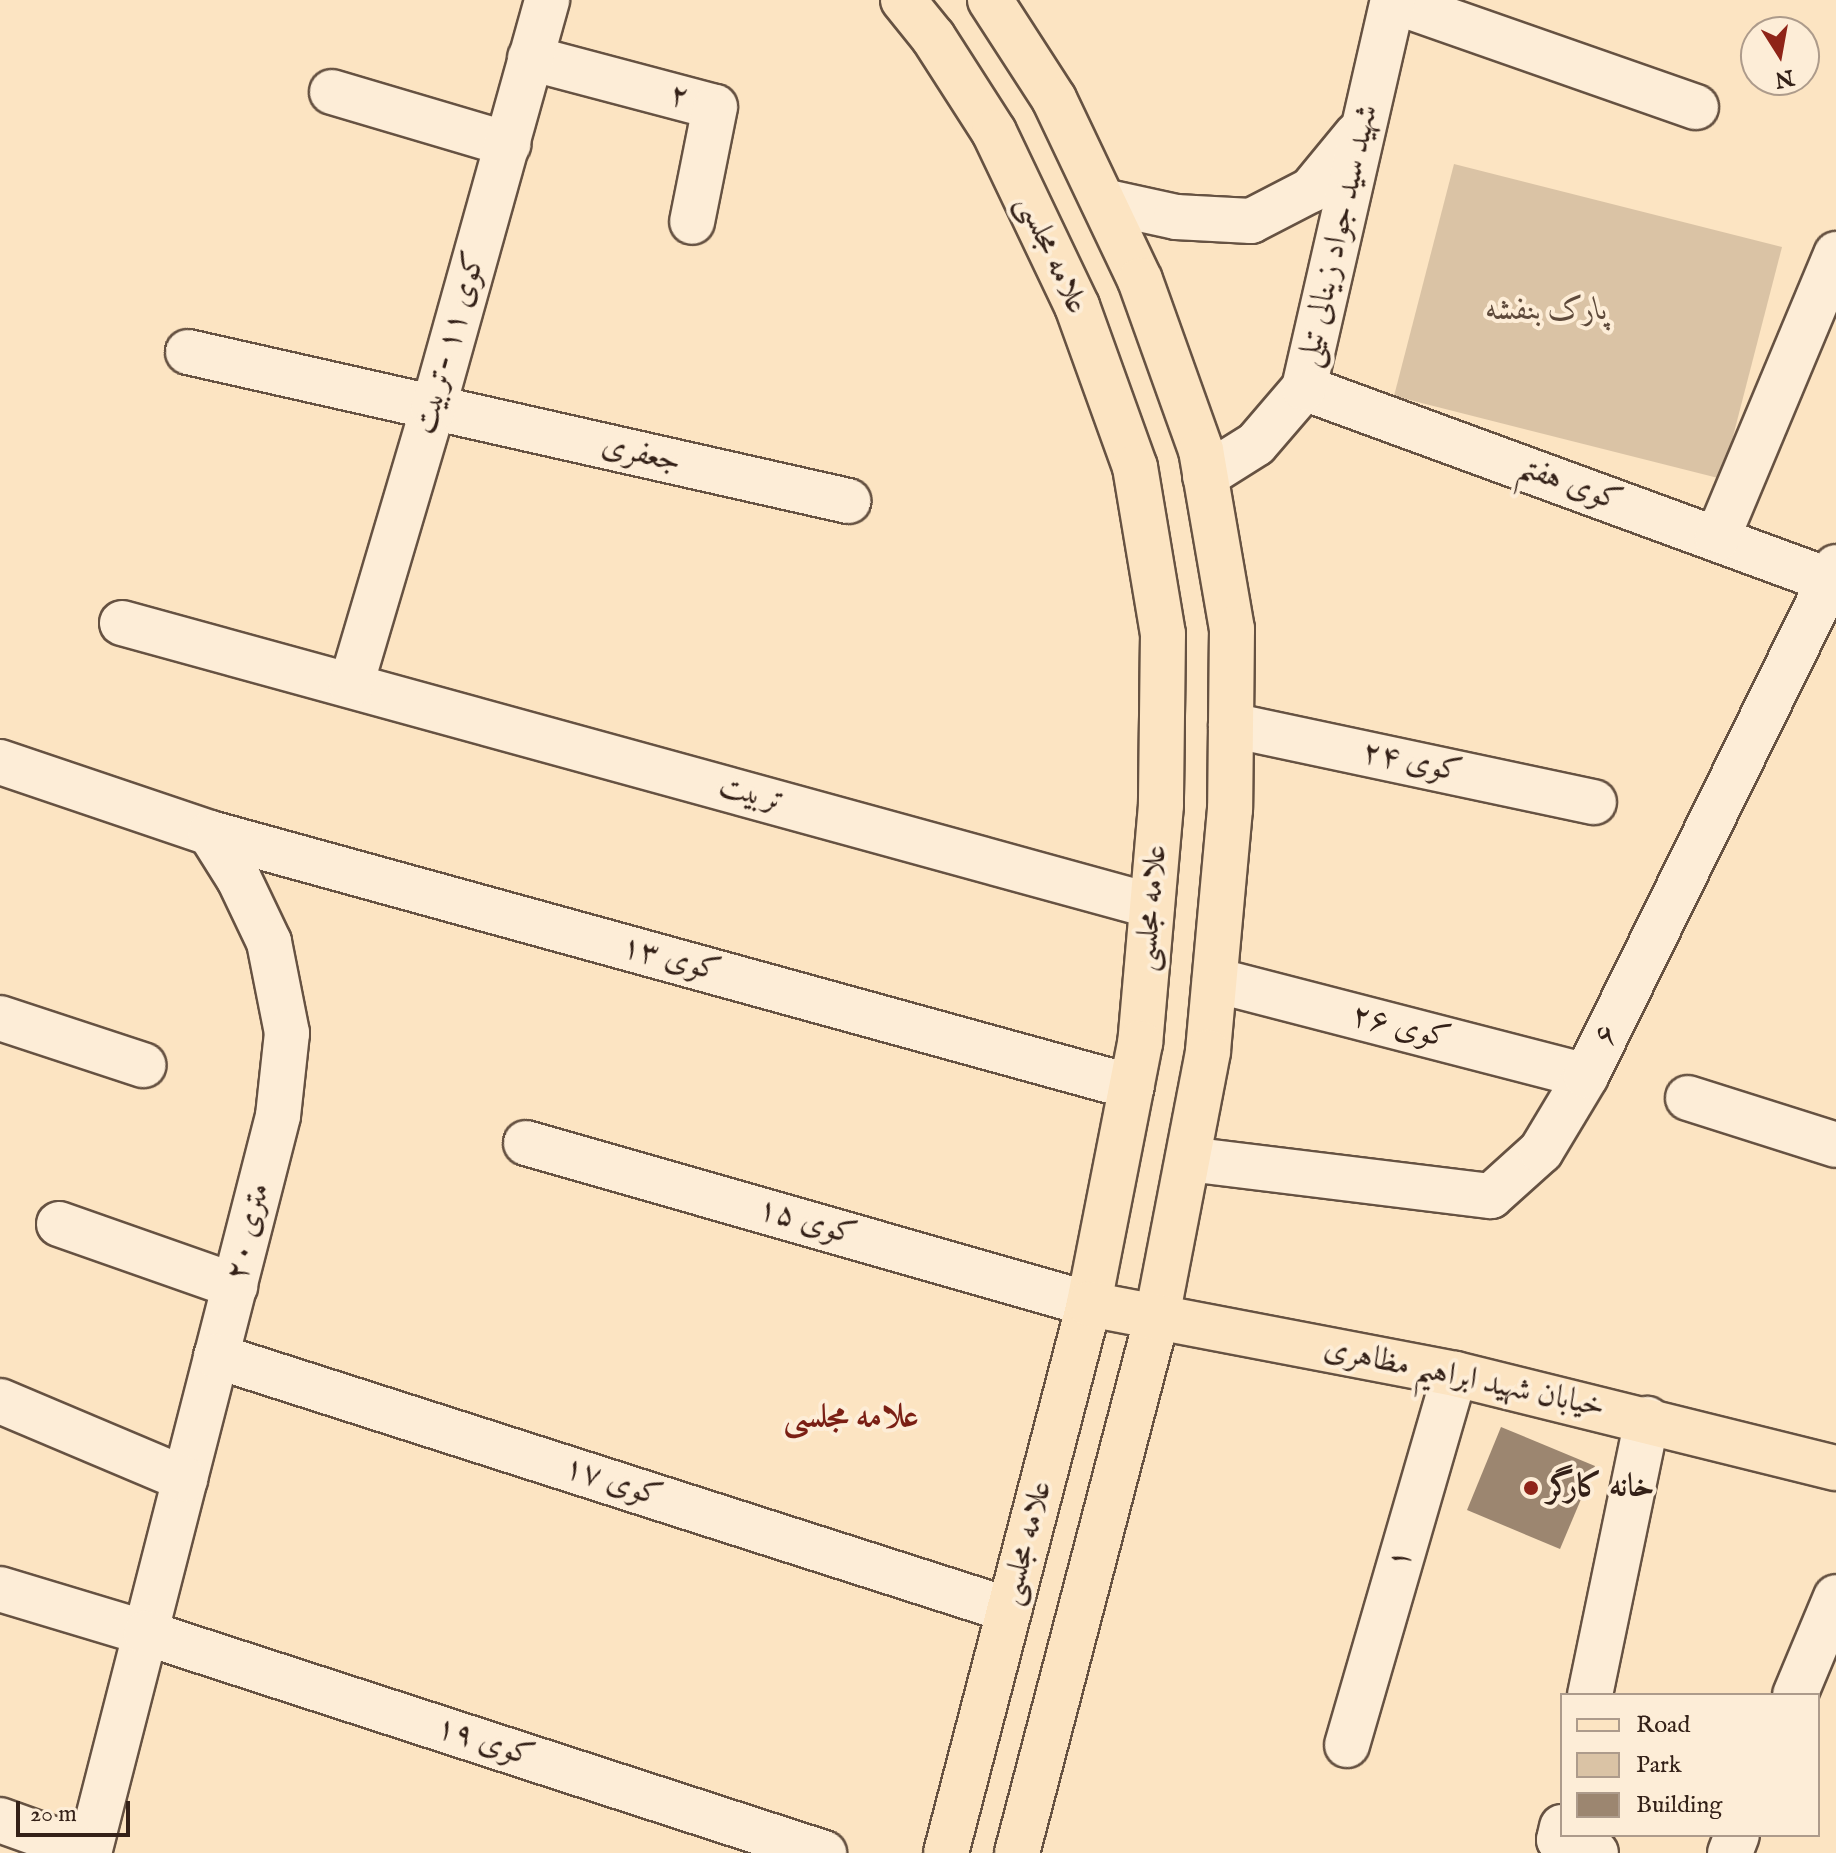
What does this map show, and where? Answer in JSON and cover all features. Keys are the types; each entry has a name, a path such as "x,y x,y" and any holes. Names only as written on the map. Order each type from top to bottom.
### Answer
{"main road":[{"name":"علامه مجلسی","path":"903,0 933,37 994,132 1077,306 1135,467 1163,634 1161,805 1140,1043 1089,1304 946,1853"},
{"path":"990,0 1054,99 1140,280 1201,450 1232,629 1230,809 1208,1052 1157,1317 1017,1853"},
{"path":"1139,493 1205,476"},
{"name":"خیابان شهید ابراهیم مظاهری","path":"1089,1304 1455,1374 1836,1468"}],"street":[{"name":"کوی ۱۱ -تربیت","path":"351,685 433,409 547,0"},
{"path":"1393,0 1696,107"},
{"name":"شهید سید جواد زینالی تیلی","path":"1205,476 1256,444 1304,388 1393,0"},
{"name":"۲","path":"530,58 715,107 692,222"},
{"path":"332,92 508,144"},
{"path":"1103,201 1176,217 1251,221 1311,190 1364,126"},
{"path":"1717,539 1836,254"},
{"name":"جعفری","path":"188,352 848,501"},
{"name":"کوی هفتم","path":"1304,388 1717,539 1834,577"},
{"name":"۶","path":"1188,1159 1491,1196 1541,1151 1586,1076 1834,577"},
{"name":"تربیت","path":"122,623 1152,906"},
{"name":"کوی ۲۴","path":"1231,725 1594,802"},
{"path":"0,762 210,833"},
{"name":"کوی ۱۳","path":"210,833 1132,1087"},
{"name":"۲۰ متری","path":"89,1853 278,1116 287,1033 269,942 239,879 210,833"},
{"name":"کوی ۲۶","path":"1215,980 1586,1076"},
{"path":"0,1018 143,1065"},
{"path":"1688,1098 1836,1145"},
{"name":"کوی ۱۵","path":"526,1143 1089,1304"},
{"path":"59,1224 235,1286"},
{"name":"کوی ۱۷","path":"216,1356 1009,1610"},
{"name":"۱","path":"1347,1745 1455,1374"},
{"path":"0,1401 185,1479"},
{"path":"1590,1693 1647,1419"},
{"name":"کوی ۱۹","path":"0,1589 146,1633 824,1853"},
{"path":"1796,1693 1836,1597"},
{"path":"0,1820 89,1853"},
{"path":"1560,1836 1559,1840 1596,1853"}],"green space":[{"name":"پارک بنفشه","path":"1454,164 1782,247 1722,479 1394,396"}],"building":[{"name":"خانه کارگر","path":"1501,1427 1595,1466 1560,1549 1467,1510"}],"place":[{"name":"خانه کارگر","path":"1531,1488"}],"district":[{"name":"علامه مجلسی","path":"851,1417"}]}
